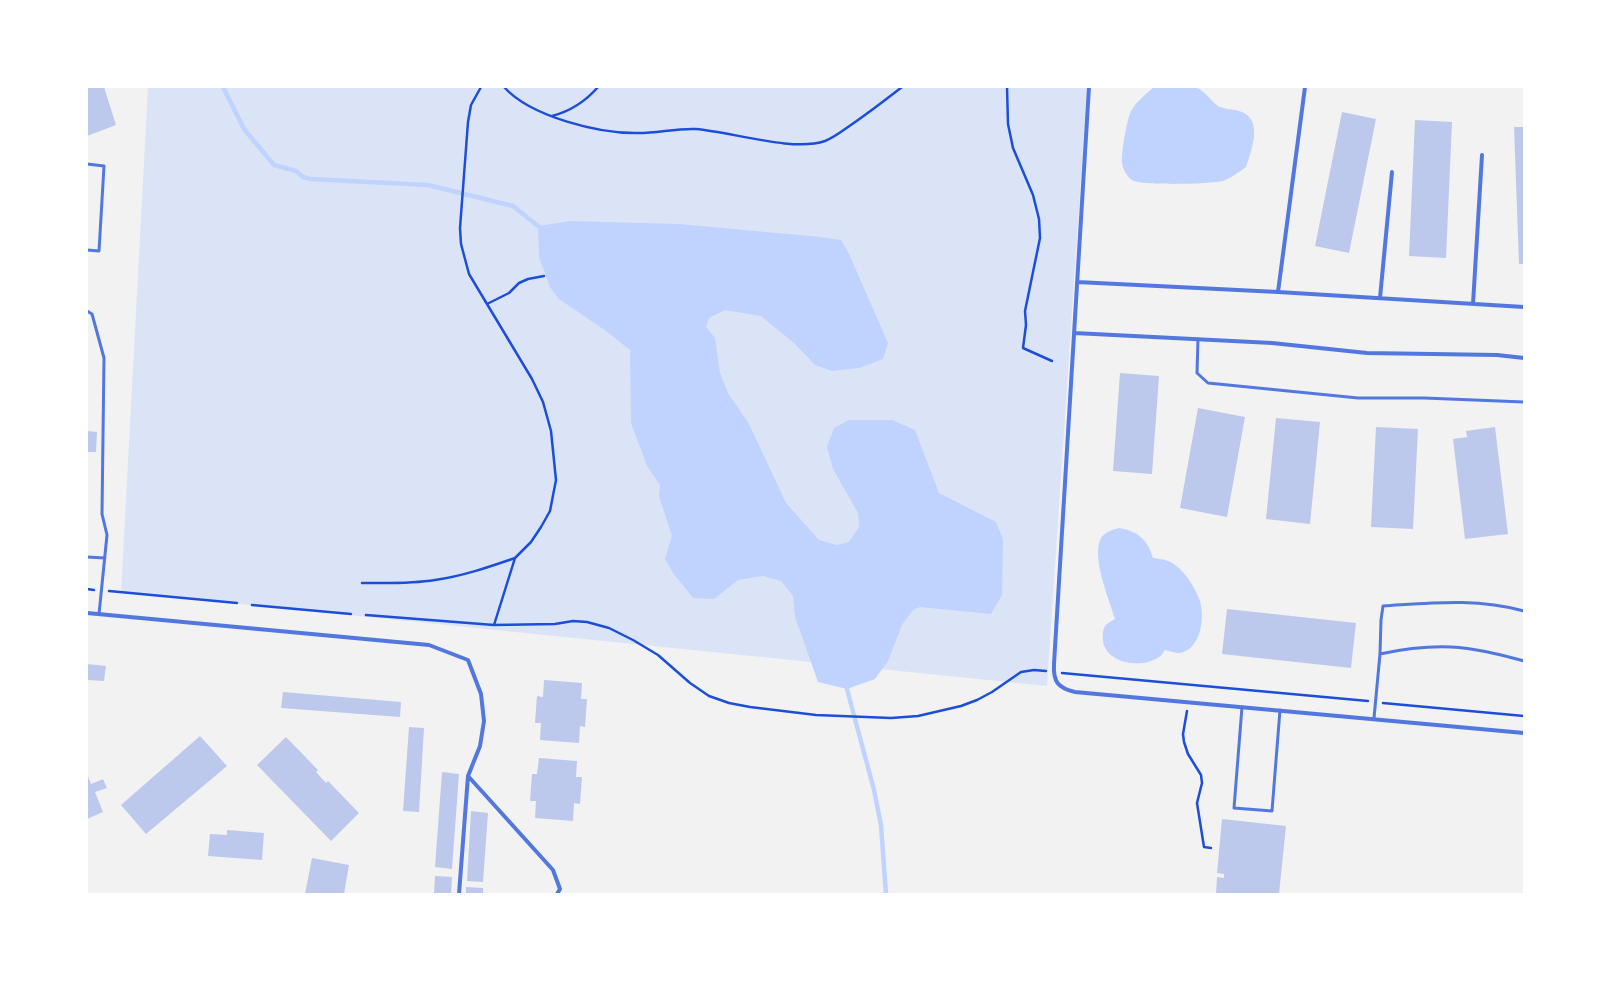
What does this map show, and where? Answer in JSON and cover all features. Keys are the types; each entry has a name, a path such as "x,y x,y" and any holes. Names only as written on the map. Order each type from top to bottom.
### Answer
{"street":[{"path":"1089,87 1053,672 1055,680 1065,689 1075,692 1374,718 1524,733"},
{"path":"1278,292 1305,87"},
{"path":"1473,304 1482,155"},
{"path":"1380,298 1392,172"},
{"path":"1077,282 1278,292 1524,307"},
{"path":"1074,333 1272,343 1368,353 1497,355 1524,358"},
{"path":"87,613 429,645 468,660 481,694 484,721 480,746 468,776 459,894"},
{"path":"468,776 553,870 560,889 558,894"}],"lane":[{"path":"87,164 104,166 99,251 87,250"},
{"path":"87,311 92,314 104,358 102,514 107,535 98,614"},
{"path":"1198,340 1197,373 1208,383 1358,398 1424,398 1524,402"},
{"path":"87,557 105,558"},
{"path":"1374,718 1383,606 1459,601 1502,605 1524,611"},
{"path":"1380,654 1402,649 1452,647 1496,654 1524,661"},
{"path":"1242,707 1234,808 1272,811 1280,710"}],"path":[{"path":"480,87 471,105 468,122 460,228 461,244 469,274 532,379 543,402 551,431 556,480 550,511 530,542 515,558 494,625"},
{"path":"504,87 518,100 536,111 567,122 615,132 638,133 696,129 776,142 811,144 826,141 841,132 871,112 902,87"},
{"path":"551,117 577,106 588,98 598,87"},
{"path":"1007,87 1008,124 1013,148 1033,195 1039,220 1040,238 1025,311 1026,324 1023,348 1052,361"},
{"path":"488,304 509,293 519,283 528,279 544,276"},
{"path":"362,583 434,580 474,572 515,558"},
{"path":"87,589 237,603"},
{"path":"252,605 351,614"},
{"path":"366,615 494,625 555,624 573,621 594,624 608,628 633,640 658,655 690,683 709,696 729,703 750,707 816,715 866,717 918,716 961,706 992,692 1021,672 1042,670"},
{"path":"1068,674 1365,701"},
{"path":"1386,703 1524,716"},
{"path":"1187,711 1183,734 1184,742 1188,754 1201,774 1202,783 1197,803 1202,841 1204,847 1211,848"}],"shaded area":[{"path":"148,87 1087,87 1047,686 121,592"}],"water":[{"path":"1154,87 1193,87 1204,93 1220,107 1239,111 1247,115 1254,127 1254,135 1251,152 1246,167 1223,181 1216,182 1162,184 1138,182 1130,179 1122,164 1123,144 1128,121 1131,111 1136,104"},
{"path":"570,221 679,224 841,240 849,254 888,343 883,359 859,368 832,371 815,365 794,343 761,316 725,310 709,318 706,327 715,338 720,373 728,393 749,424 786,503 819,540 837,545 849,542 859,527 858,513 833,469 827,447 834,428 849,420 892,420 915,430 939,493 996,522 1003,539 1002,595 991,614 920,607 913,610 902,625 888,661 875,679 847,689 818,682 795,617 793,596 781,581 763,576 738,580 714,599 693,598 673,573 665,559 672,536 659,496 660,485 647,466 631,423 630,350 606,331 559,299 550,287 539,257 538,226"},
{"path":"1119,528 1132,531 1141,537 1148,546 1153,558 1168,561 1179,568 1188,578 1195,590 1200,601 1202,616 1200,632 1193,646 1187,650 1180,653 1165,650 1161,656 1152,661 1135,663 1118,659 1111,655 1106,649 1103,641 1103,630 1108,623 1115,619 1099,567 1098,546 1101,538 1105,534 1111,530"}],"building":[{"path":"87,87 104,87 116,125 87,136"},
{"path":"1342,112 1376,119 1349,253 1315,246"},
{"path":"1415,120 1452,122 1446,258 1409,256"},
{"path":"1514,127 1524,127 1524,264 1519,264"},
{"path":"1120,373 1159,376 1152,474 1113,471"},
{"path":"1198,408 1245,417 1227,517 1180,508"},
{"path":"1276,418 1320,422 1310,524 1266,519"},
{"path":"1376,427 1418,429 1413,529 1371,527"},
{"path":"1495,427 1508,534 1465,539 1453,439 1467,437 1466,431"},
{"path":"87,431 97,432 96,452 87,452"},
{"path":"1227,609 1356,623 1351,668 1222,654"},
{"path":"87,664 106,666 104,681 87,680"},
{"path":"544,680 582,683 581,699 587,699 585,727 580,726 579,743 540,740 541,723 535,723 537,696 543,697"},
{"path":"283,692 401,702 400,717 281,708"},
{"path":"409,727 424,728 419,812 403,811"},
{"path":"200,736 227,766 146,834 121,805"},
{"path":"286,737 318,770 316,772 326,783 328,781 359,813 331,841 257,765"},
{"path":"539,758 577,761 576,777 582,777 580,804 574,803 573,821 535,818 536,801 530,801 532,774 537,774"},
{"path":"442,772 459,774 452,869 435,867"},
{"path":"87,774 91,784 103,779 107,788 95,792 103,812 87,819"},
{"path":"471,811 488,813 483,882 467,881"},
{"path":"1222,819 1286,826 1279,894 1216,894 1217,877 1224,878 1224,874 1217,873"},
{"path":"227,830 264,833 262,860 208,856 210,834 227,835"},
{"path":"312,858 349,865 344,894 305,894"},
{"path":"435,876 452,877 451,894 434,894"},
{"path":"466,887 483,888 483,894 466,894"}],"waterway":[{"path":"223,87 244,129 274,165 296,171 303,177 310,179 428,185 513,206 538,226"},
{"path":"847,689 874,790 881,825 886,894"}]}
